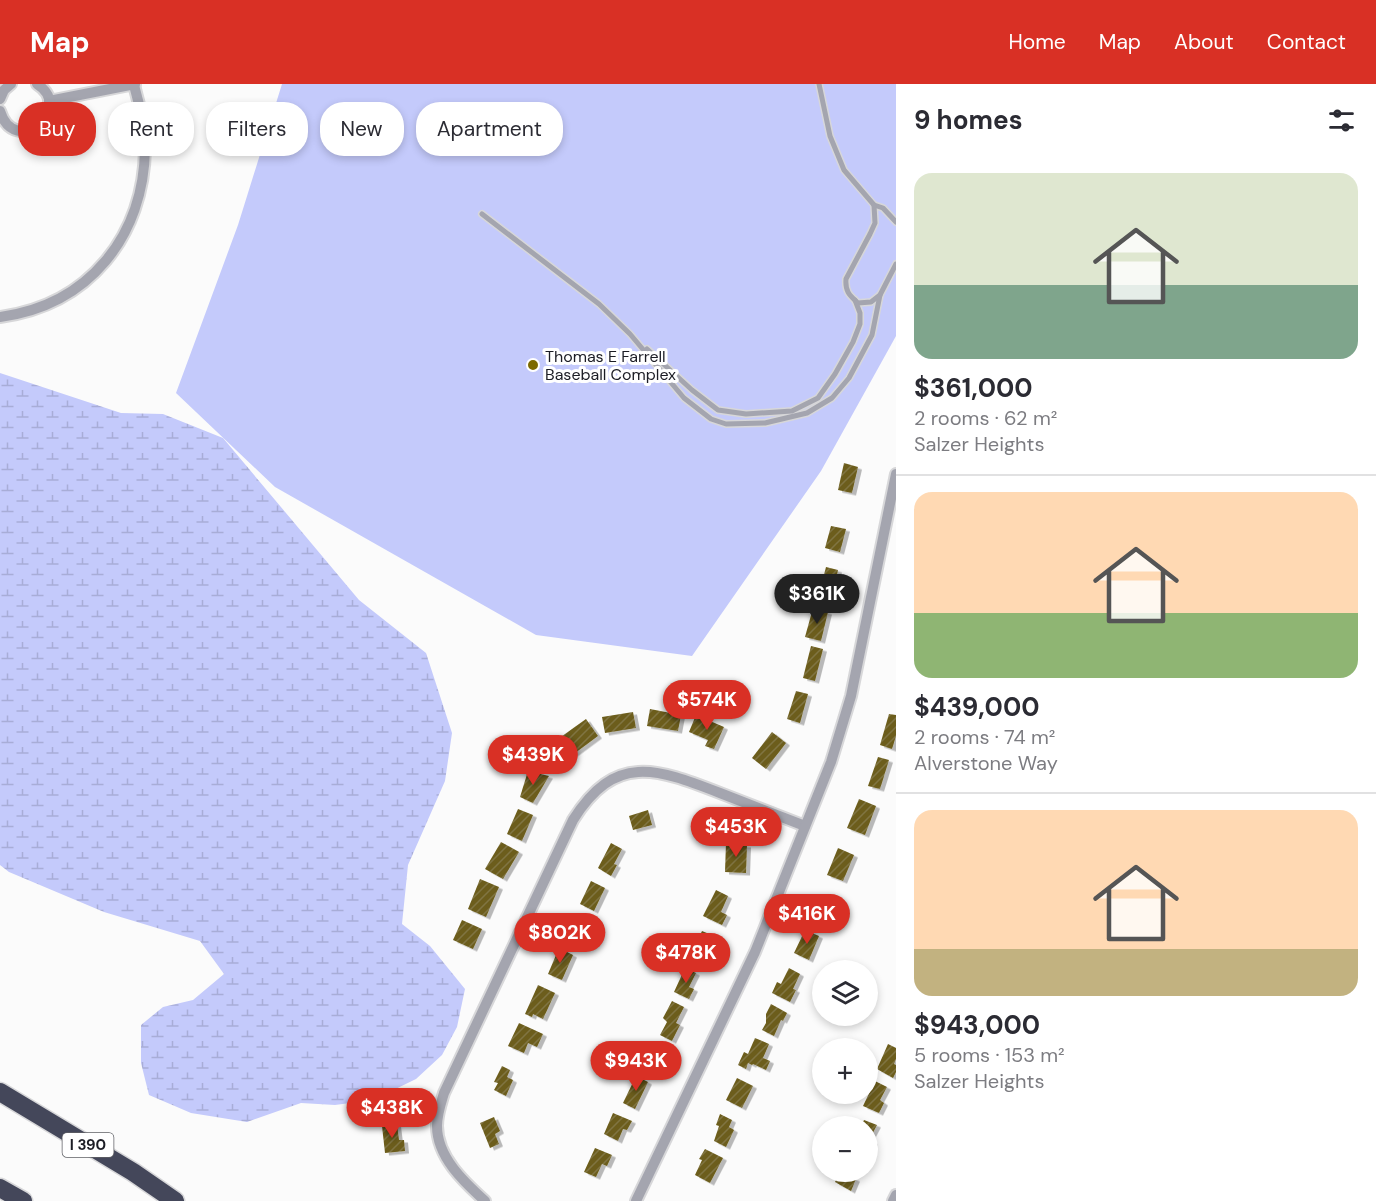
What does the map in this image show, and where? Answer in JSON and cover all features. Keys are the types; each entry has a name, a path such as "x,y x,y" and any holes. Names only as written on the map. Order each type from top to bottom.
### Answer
{"highway":[{"name":"I 390","path":"0,1092 133,1172 175,1201"},
{"path":"0,1188 22,1201"}],"street":[{"path":"0,99 4,90 11,84"},
{"path":"0,111 4,122 19,130 35,129 42,124 50,109 49,101 46,93 37,84"},
{"path":"0,317 41,308 85,282 115,249 137,205 146,146 134,84 49,101"},
{"path":"636,1201 755,952 831,762 851,696 894,497 896,474"},
{"path":"485,1201 463,1180 442,1149 438,1140 439,1111 444,1093 573,820 593,792 603,784 627,774 653,772 668,774 805,826"},
{"path":"893,1201 896,1195"}],"lane":[{"path":"819,84 830,135 844,170 874,205 883,208 896,222"},
{"path":"874,205 875,223 846,279 845,287 847,293 858,303 871,302 880,295"},
{"path":"482,214 599,304 692,390 718,410 746,414 792,411 818,398 835,374 860,324 860,313 855,300"},
{"path":"630,334 684,398 711,418 726,424 765,423 807,413 832,398 849,378 873,335 880,295 896,264"}],"green space":[{"name":"Thomas E Farrell Baseball Complex","path":"282,84 896,84 896,336 821,471 692,656 536,635 275,487 176,393 238,225 260,156 308,156 308,102 276,102"},
{"path":"0,373 121,413 163,414 223,438 359,600 426,653 452,733 445,781 408,865 402,924 430,946 465,989 457,1027 442,1055 416,1079 373,1100 335,1105 301,1103 247,1122 191,1113 149,1095 141,1063 141,1025 163,1007 193,1000 224,974 200,941 104,912 9,872 0,865"}],"building":[{"path":"844,463 858,467 852,493 838,490"},
{"path":"831,526 846,529 840,552 825,548"},
{"path":"826,567 838,570 831,601 818,598"},
{"path":"813,608 828,612 821,641 805,637"},
{"path":"811,646 823,649 815,681 803,678"},
{"path":"796,691 808,694 800,723 787,719"},
{"path":"650,709 681,715 678,731 647,726"},
{"path":"633,712 636,728 605,733 602,717"},
{"path":"889,714 896,715 896,736 892,749 880,745"},
{"path":"696,715 724,727 714,749 705,746 708,740 689,732"},
{"path":"586,719 598,736 571,756 558,739"},
{"path":"772,732 786,743 766,769 752,758"},
{"path":"878,757 889,760 880,789 868,786"},
{"path":"528,771 549,776 533,803 520,797"},
{"path":"859,799 876,806 865,835 847,828"},
{"path":"518,809 533,815 522,841 507,834"},
{"path":"648,810 652,825 633,830 629,816"},
{"path":"501,842 519,852 503,879 485,869"},
{"path":"611,843 622,849 611,876 598,868"},
{"path":"726,843 747,845 746,873 725,872"},
{"path":"838,848 854,855 843,881 827,875"},
{"path":"480,879 499,887 486,917 468,909"},
{"path":"591,881 605,888 594,911 580,904"},
{"path":"716,890 728,896 721,912 727,915 722,925 703,916"},
{"path":"823,895 834,900 828,913 831,915 826,927 808,919 812,909 816,911"},
{"path":"574,914 585,919 574,945 558,938 562,927 568,930"},
{"path":"462,920 482,929 473,949 453,940"},
{"path":"805,930 819,936 809,960 794,953"},
{"path":"702,931 714,936 707,951 711,953 707,962 696,957 700,949 695,946"},
{"path":"559,948 573,955 562,980 548,974"},
{"path":"685,968 696,973 689,987 694,989 689,999 674,992"},
{"path":"789,968 800,974 790,1002 772,993 777,982 781,984"},
{"path":"538,985 555,993 543,1019 533,1014 532,1017 525,1014"},
{"path":"672,1001 684,1007 676,1023 680,1025 672,1041 660,1035 667,1022 663,1018"},
{"path":"771,1004 787,1013 774,1036 762,1030"},
{"path":"519,1023 543,1034 537,1047 528,1043 524,1053 508,1046"},
{"path":"755,1038 769,1044 763,1058 770,1061 766,1070 748,1063 746,1069 738,1065 744,1052 748,1054"},
{"path":"652,1042 668,1050 663,1059 659,1057 652,1070 641,1065"},
{"path":"888,1044 896,1048 894,1064 896,1072 893,1078 878,1070"},
{"path":"502,1066 510,1070 507,1077 513,1080 506,1096 494,1090 498,1083 494,1082"},
{"path":"636,1076 648,1082 635,1109 623,1103"},
{"path":"737,1078 753,1086 742,1108 726,1100"},
{"path":"878,1082 887,1087 880,1100 884,1103 879,1113 863,1106 864,1104 878,1104"},
{"path":"613,1113 632,1121 627,1130 623,1129 618,1141 604,1134"},
{"path":"720,1114 732,1120 729,1127 734,1130 726,1147 714,1141"},
{"path":"494,1117 500,1131 495,1134 499,1144 490,1148 480,1123"},
{"path":"397,1124 399,1140 404,1140 405,1151 385,1153 382,1126"},
{"path":"595,1148 612,1155 607,1166 602,1164 596,1177 584,1172"},
{"path":"705,1149 723,1158 710,1183 695,1175 702,1160 699,1159"},
{"path":"835,1182 855,1182 851,1191"}],"place":[{"name":"Thomas E Farrell Baseball Complex","path":"533,365"}]}
